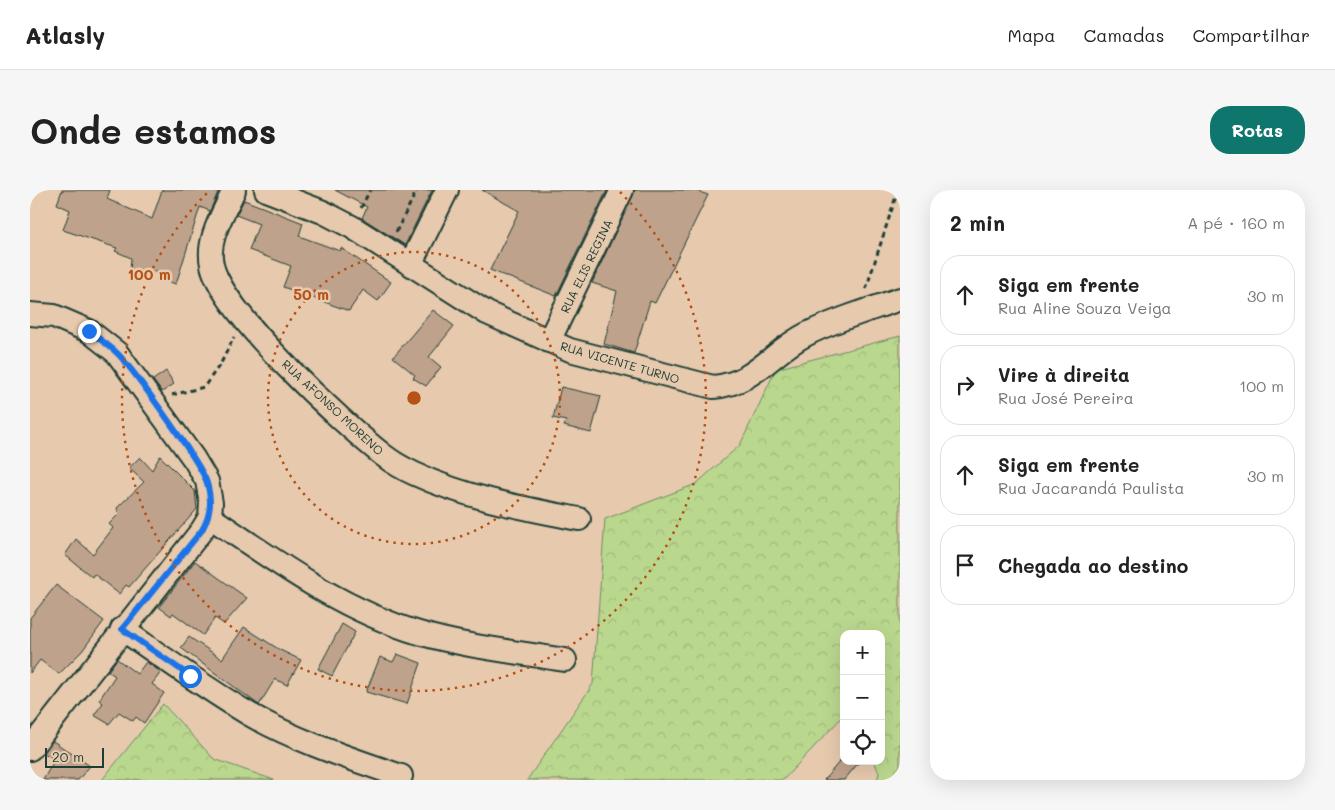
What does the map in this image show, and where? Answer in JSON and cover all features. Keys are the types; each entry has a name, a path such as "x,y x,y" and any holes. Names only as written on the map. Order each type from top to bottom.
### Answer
{"street":[{"name":"RUA AFONSO MORENO","path":"234,190 216,229 210,255 212,267 231,303 294,373 384,456 415,474 492,502 579,519"},
{"name":"RUA VICENTE TURNO","path":"266,190 324,212 388,249 487,313 549,341 570,350 713,387 729,386 746,379 790,343 806,334 858,313 900,299"},
{"path":"410,263 447,190"},
{"name":"RUA ELIS REGINA","path":"549,341 622,190"},
{"path":"30,314 54,316 89,331 117,353 207,481 211,503 210,517 202,530 122,629 30,749"},
{"path":"210,517 326,592 375,616 419,633 464,643 565,660"},
{"path":"122,629 190,676 250,714 328,751 401,776"}],"path":[{"path":"388,249 417,190"},
{"path":"858,313 898,190"},
{"path":"149,396 174,396 204,387 221,363 243,318"}],"green space":[{"path":"900,336 900,780 877,780 879,773 876,765 885,765 885,630 840,630 840,719 783,780 527,780 593,684 605,519 696,484 740,445 776,369"},
{"path":"163,704 214,759 274,780 102,780"}],"building":[{"path":"62,190 110,190 107,199 152,219 162,190 211,190 218,192 210,211 200,207 176,284 159,279 161,272 130,271 131,258 115,251 117,248 63,230 70,210 57,204"},
{"path":"335,190 432,190 405,245 362,218 367,207"},
{"path":"482,190 607,190 556,296 490,270 519,211"},
{"path":"635,190 694,190 708,195 655,303 650,301 634,353 604,344 617,291 592,283"},
{"path":"244,200 303,223 299,236 340,251 341,248 391,282 378,301 363,290 349,311 283,287 291,266 249,250 259,224 236,215"},
{"path":"433,310 454,326 429,357 441,367 426,386 413,378 415,375 393,357"},
{"path":"166,371 174,384 162,392 153,380"},
{"path":"561,387 601,396 591,433 564,426 566,421 553,418"},
{"path":"160,456 195,491 197,509 129,587 126,585 119,594 94,574 92,577 65,555 76,539 93,554 113,528 109,524 119,514 117,508 144,482 129,468 140,457 152,470"},
{"path":"195,561 247,598 224,624 215,618 203,635 173,613 171,616 159,607"},
{"path":"56,585 104,621 82,651 59,674 40,660 30,673 30,618"},
{"path":"342,624 355,632 332,676 318,669"},
{"path":"244,627 280,650 301,660 287,685 275,679 259,705 181,648 189,637 222,659"},
{"path":"397,654 421,663 407,704 366,692 380,657 393,662"},
{"path":"117,659 137,674 146,662 161,672 152,684 164,693 144,723 136,717 133,721 119,712 109,724 94,715 103,703 99,700 115,676 108,671"},
{"path":"53,741 90,766 78,780 43,780 55,759 44,753"},
{"path":"840,761 840,765 857,765 844,780 824,780"}],"route":[{"path":"89,331 117,353 194,459 207,481 211,503 210,517 202,530 122,629 190,676"}]}
